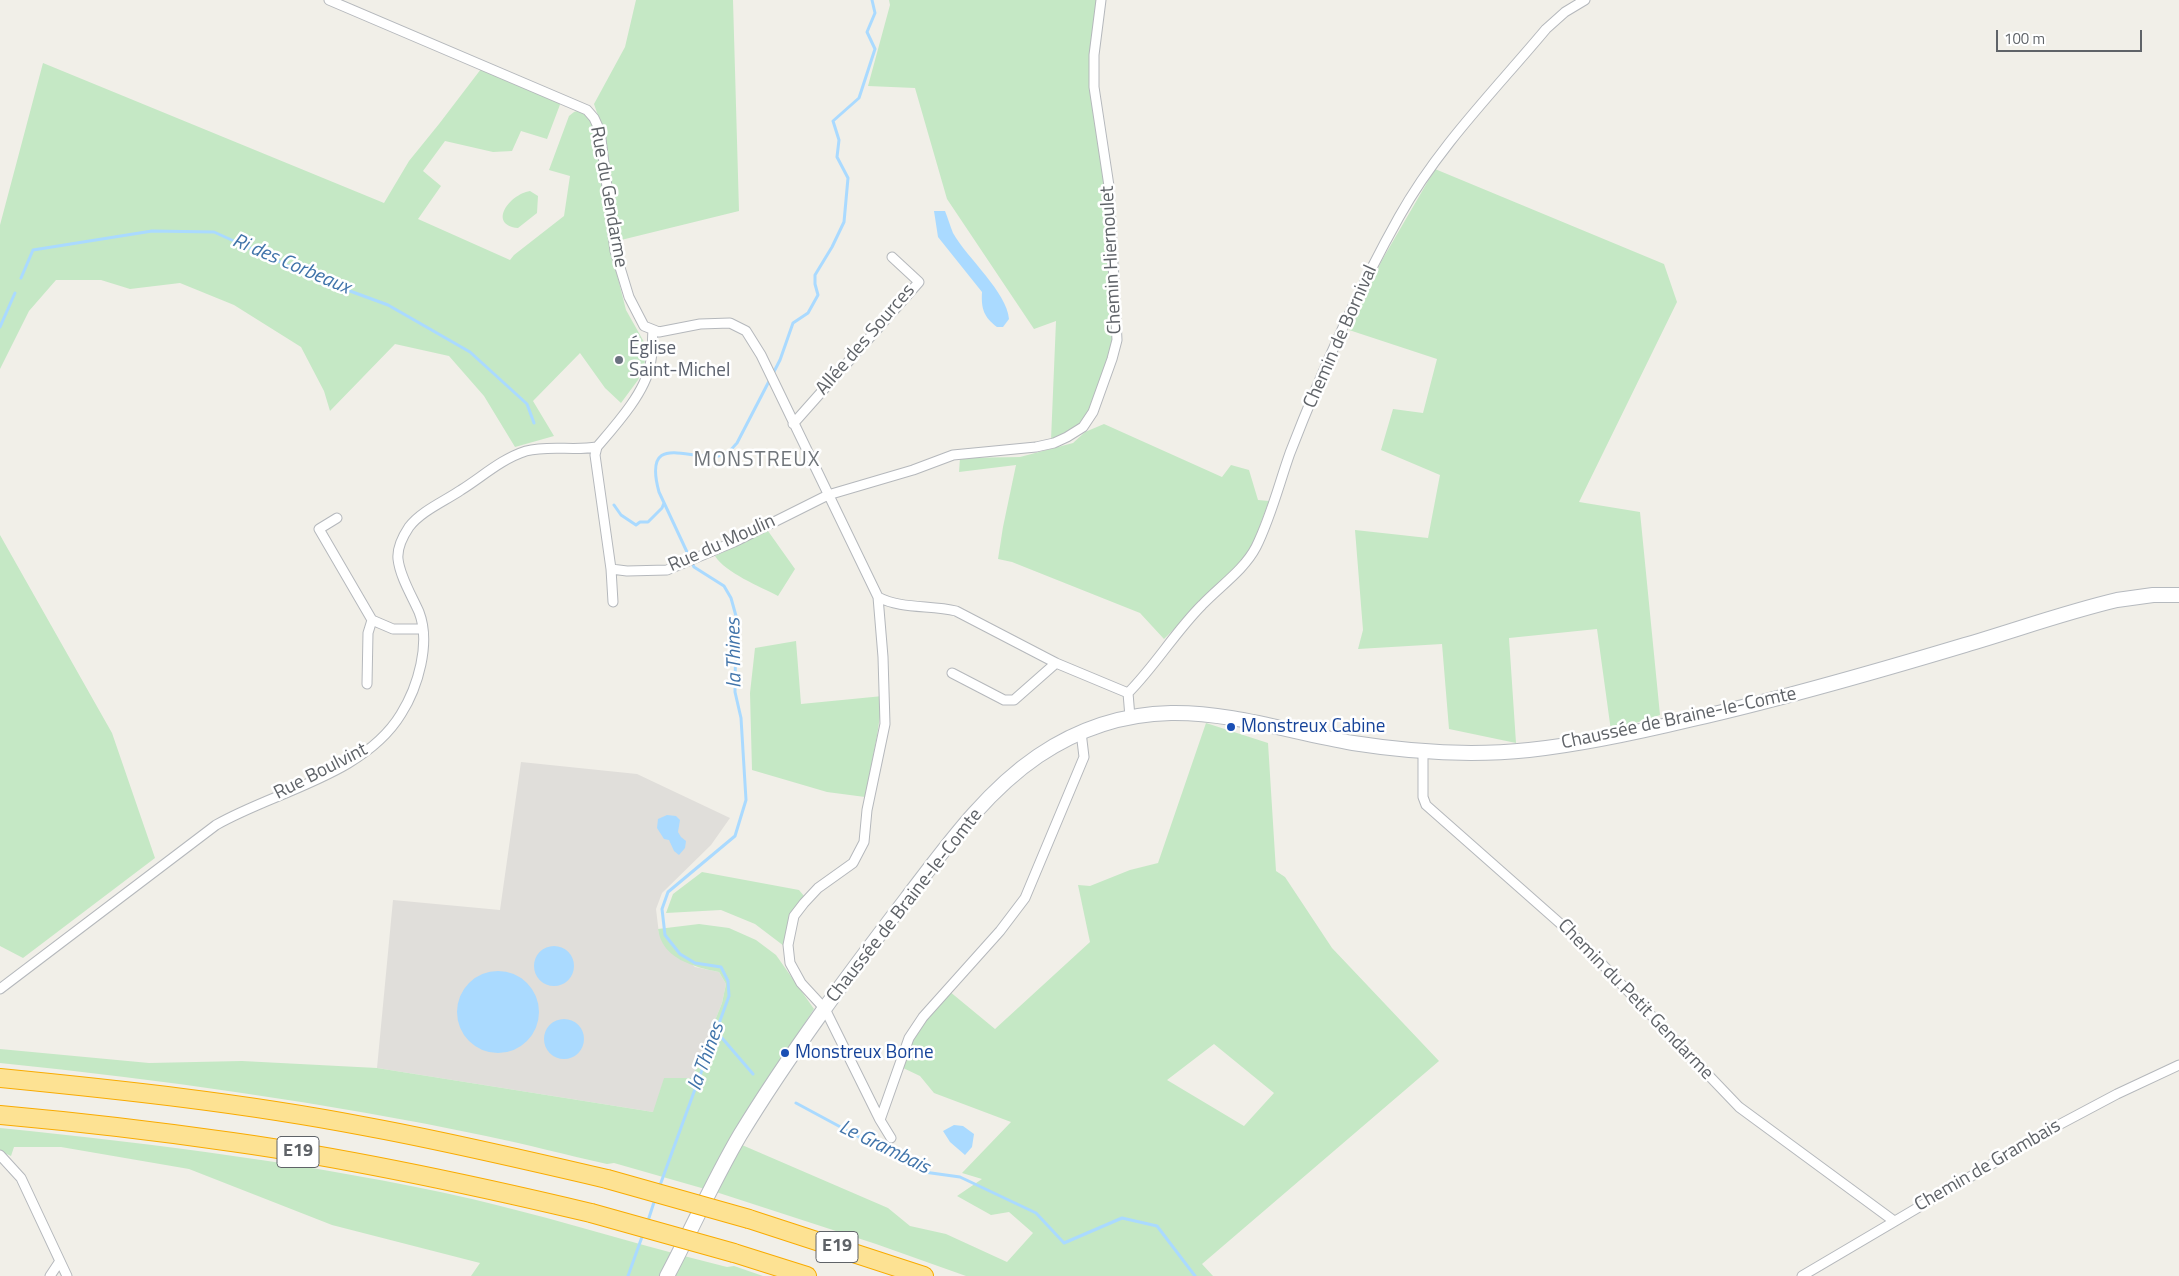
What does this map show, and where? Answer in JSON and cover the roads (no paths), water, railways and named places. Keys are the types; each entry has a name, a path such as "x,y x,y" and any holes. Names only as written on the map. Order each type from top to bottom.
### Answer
{"highway":[{"name":"E19","path":"0,1078 116,1090 240,1106 343,1123 484,1150 607,1178 750,1219 924,1276"},
{"name":"E19","path":"0,1115 113,1126 234,1142 356,1162 591,1213 734,1253 807,1276"}],"main road":[{"name":"Chaussée de Braine-le-Comte","path":"667,1276 715,1179 766,1094 825,1010 940,856 990,796 1010,777 1034,758 1081,732 1130,717 1174,713 1208,715 1354,743 1423,750 1523,751 1613,738 1836,684 2102,603 2132,597 2179,595"}],"street":[{"name":"Rue du Gendarme","path":"329,0 587,110 594,118 600,131 615,251 621,275 637,314 644,326 653,330"},
{"name":"Chemin Hiernoulet","path":"828,495 913,470 953,455 1014,450 1054,443 1074,434 1083,427 1093,412 1117,340 1109,186 1094,87 1095,40 1101,0"},
{"name":"Chemin de Bornival","path":"1128,693 1146,675 1168,643 1202,604 1241,568 1256,548 1291,452 1340,336 1381,251 1414,191 1446,146 1546,29 1565,12 1585,0"},
{"name":"Allée des Sources","path":"793,424 919,282 892,257"},
{"path":"613,602 611,569 595,455 597,447 631,404 646,379 651,365 653,330 659,332 700,324 730,322 739,326 751,337 878,597 884,667 885,724 867,810 864,842 853,863 818,888 794,916 788,945 790,963 801,983 825,1010"},
{"name":"Rue Boulvint","path":"0,989 216,826 236,814 325,775 369,750 387,734 401,714 413,690 422,649 420,615 398,560 399,549 409,527 434,508 512,457 530,450 597,447"},
{"name":"Rue du Moulin","path":"611,569 667,570 734,542 828,495"},
{"path":"337,518 319,529 372,620 393,629 422,629"},
{"path":"878,597 890,604 938,606 956,611 1056,662 1128,693 1130,717"},
{"path":"367,684 368,633 372,620"},
{"path":"952,673 1004,700 1014,700 1056,662"},
{"path":"880,1120 909,1038 923,1017 1000,931 1025,898 1084,757 1081,732"},
{"name":"Chemin du Petit Gendarme","path":"1423,750 1423,797 1426,805 1580,941 1739,1107 1894,1221"},
{"name":"Chaussée de Braine-le-Comte","path":"825,1010 880,1120 891,1138"},
{"name":"Chemin de Grambais","path":"1802,1276 2053,1128 2117,1094 2179,1065"},
{"path":"0,1155 21,1178 66,1276"},
{"path":"50,1276 60,1261"}],"water":[{"path":"934,211 945,211 959,243 986,275 1001,298 1007,309 1009,319 1003,327 997,327 986,316 982,303 982,292 938,237"},
{"path":"667,815 676,816 680,820 678,832 686,841 685,848 679,855 674,851 669,840 664,839 657,828 658,819"},
{"path":"558,946 565,949 571,955 574,966 573,974 565,983 558,986 550,986 543,983 535,974 534,962 537,955 546,947"},
{"path":"498,971 514,974 527,983 536,996 539,1012 536,1028 527,1041 514,1050 498,1053 482,1050 469,1041 460,1028 457,1012 460,996 469,983 482,974"},
{"path":"568,1019 575,1022 581,1028 584,1039 583,1047 575,1056 568,1059 560,1059 553,1056 545,1047 544,1035 547,1028 556,1020"},
{"path":"954,1125 963,1126 974,1134 972,1147 965,1155 950,1142 943,1131"}],"waterway":[{"name":"la Thines","path":"659,1188 729,996 728,981 721,967 695,963 680,954 665,935 662,909 668,892 735,836 746,800 741,718 735,692 736,616 731,598 724,586 694,567 659,492 655,472 658,460 664,454 713,456 725,454 737,443 780,360 793,323 808,313 818,295 815,275 844,222 848,178 837,157 839,140 833,121 859,98 875,49 867,32 875,13 872,0"},
{"name":"Ri des Corbeaux","path":"21,278 33,250 152,231 214,232 320,280 388,305 470,352 527,404 534,423"},
{"name":"Ri des Corbeaux","path":"0,327 15,293"},
{"name":"Ri des Corbeaux","path":"614,505 621,515 636,525 640,522 648,522 662,508 664,503"},
{"name":"Le Grambais","path":"716,1031 753,1074"},
{"name":"Le Grambais","path":"796,1103 924,1172 960,1177 1036,1213 1064,1243 1122,1218 1157,1226 1195,1276"},
{"name":"la Thines","path":"647,1224 655,1199"},
{"name":"la Thines","path":"628,1276 643,1234"}],"place":[{"name":"Église Saint-Michel","path":"619,360"},
{"name":"Monstreux Cabine","path":"1231,727"},
{"name":"Monstreux Borne","path":"785,1053"}],"district":[{"name":"MONSTREUX","path":"757,461"}]}
